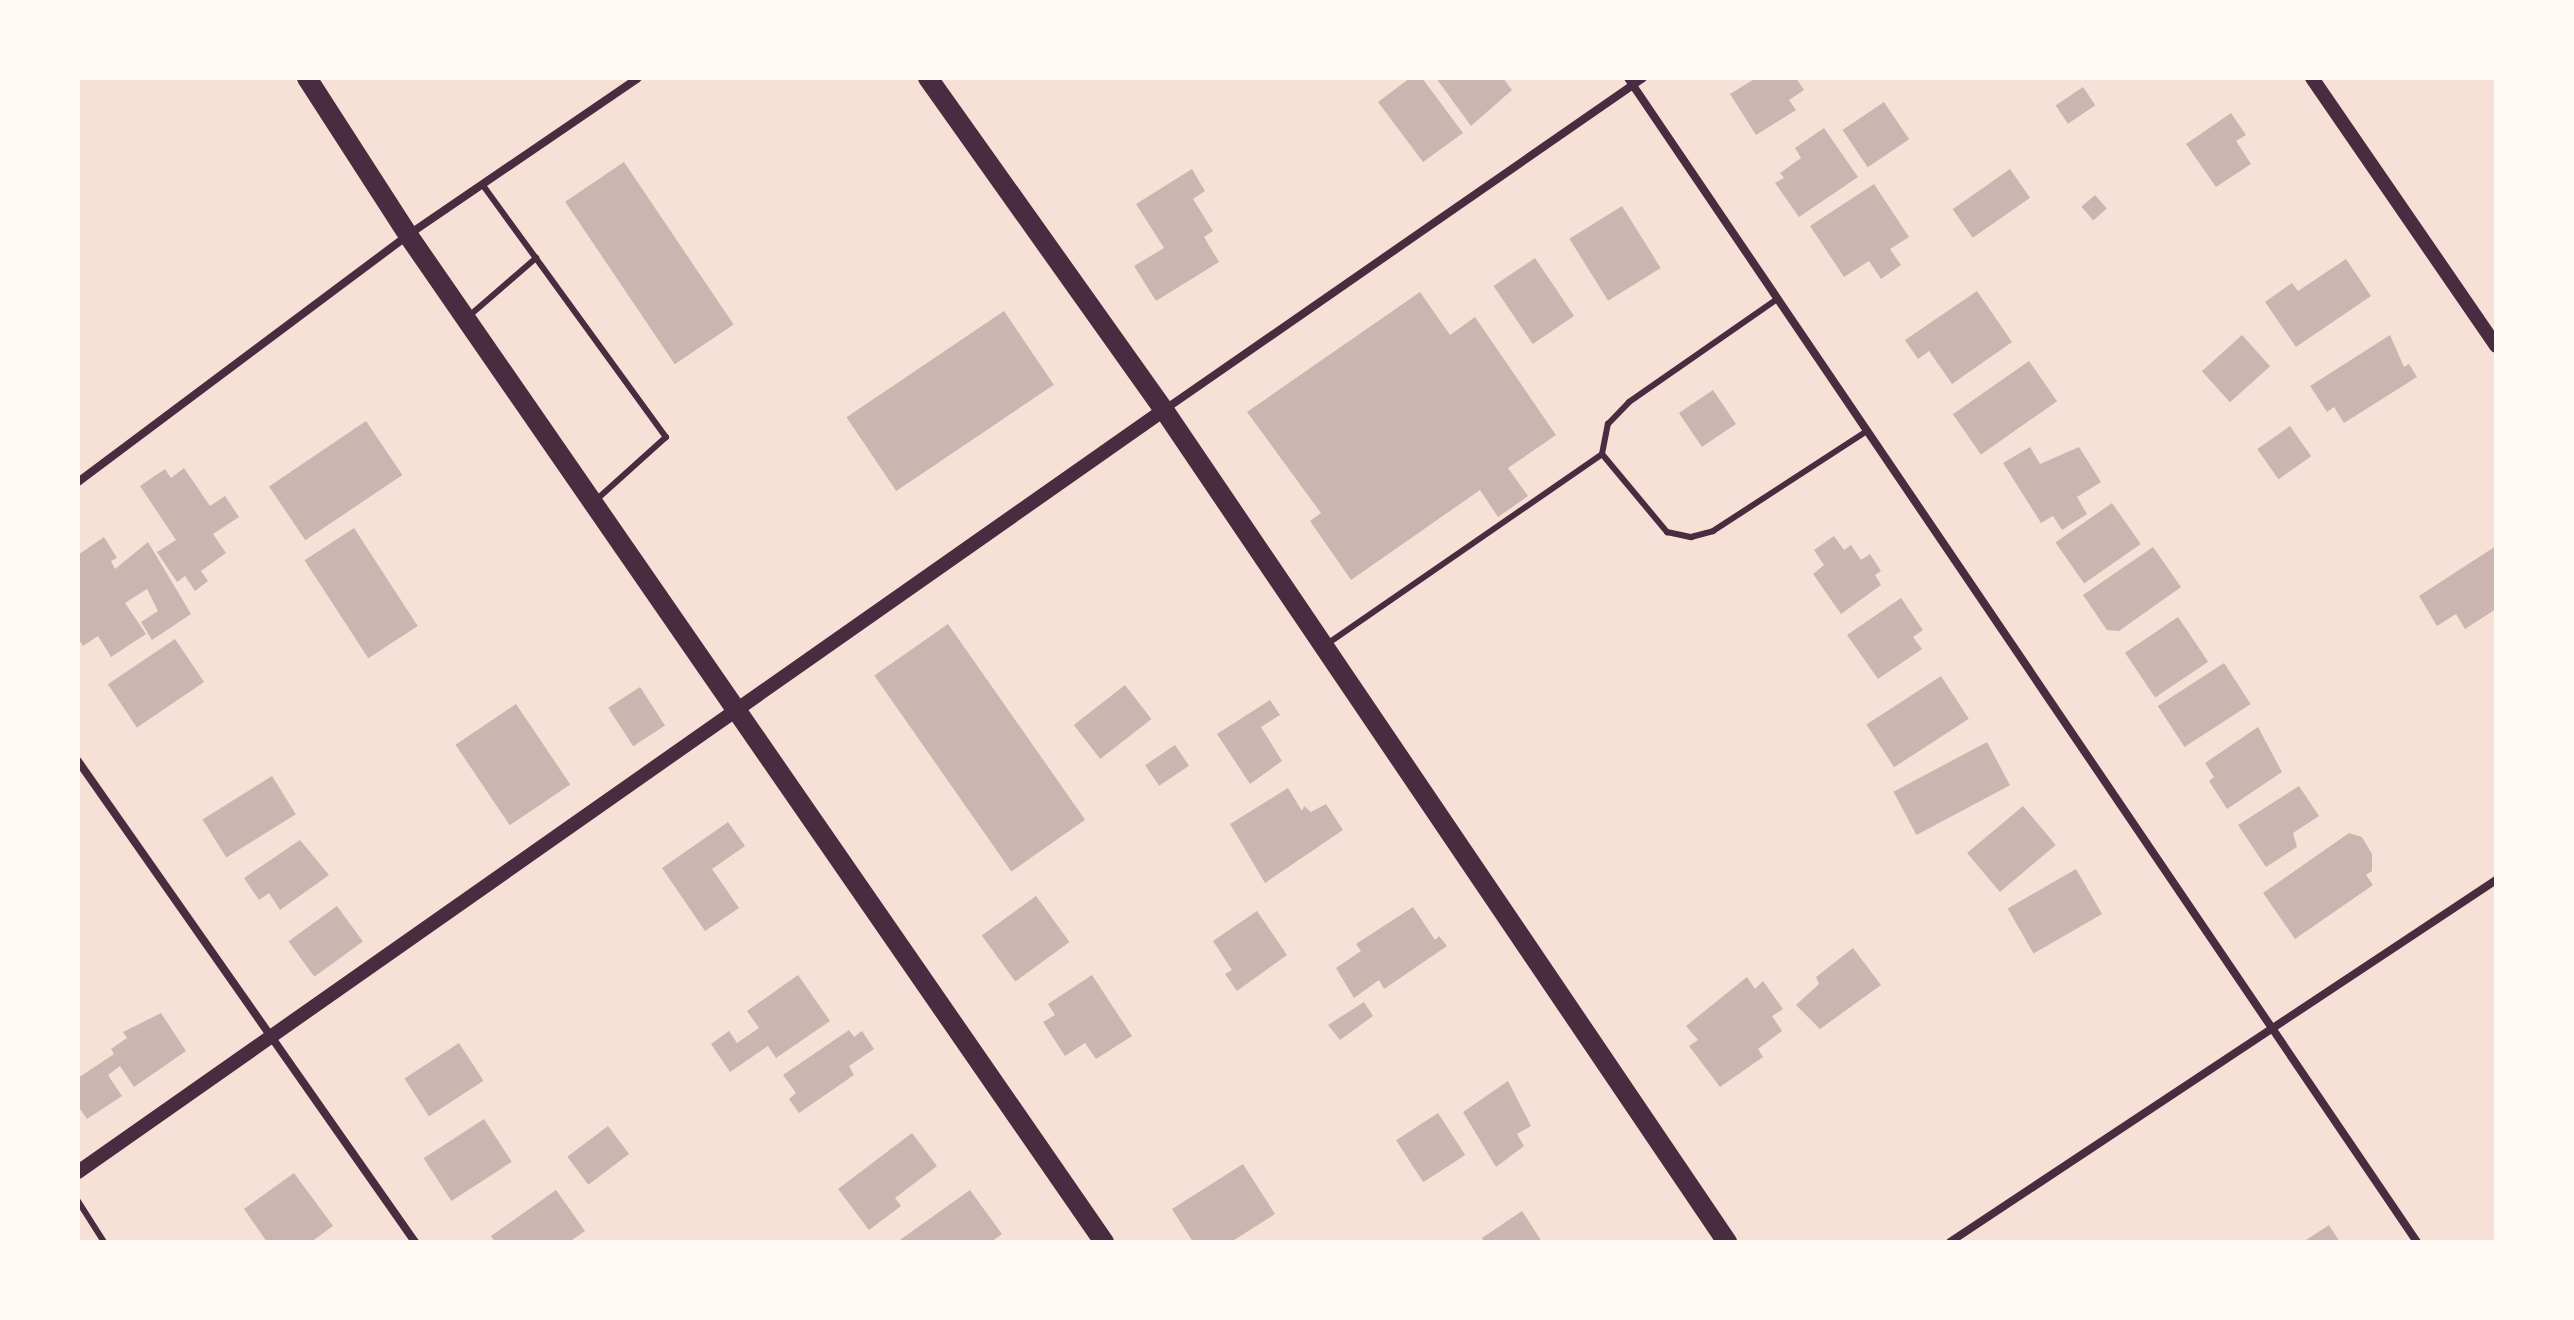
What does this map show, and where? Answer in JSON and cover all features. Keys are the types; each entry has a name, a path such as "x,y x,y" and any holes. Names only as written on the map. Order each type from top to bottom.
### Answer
{"main road":[{"path":"307,78 408,235 739,708 1104,1242"},
{"path":"928,78 1164,410 1727,1242"}],"street":[{"path":"78,482 408,235 638,78"},
{"path":"78,1172 1630,82 1643,78"},
{"path":"2312,78 2496,346"},
{"path":"1630,82 2417,1242"},
{"path":"78,761 415,1242"},
{"path":"1950,1242 2496,880"}],"lane":[{"path":"482,184 666,437 594,502"},
{"path":"466,318 536,258"},
{"path":"1324,646 1602,454 1608,424 1629,402 1777,299"},
{"path":"1602,454 1667,532 1691,537 1713,531 1867,431"},
{"path":"78,1201 104,1242"}],"building":[{"path":"1410,78 1422,78 1463,133 1423,162 1378,102"},
{"path":"1436,78 1503,78 1512,90 1471,126"},
{"path":"1756,78 1796,78 1804,90 1789,100 1796,110 1756,135 1730,94"},
{"path":"2083,87 2095,105 2068,124 2056,105"},
{"path":"1884,102 1909,139 1868,167 1843,130"},
{"path":"2231,113 2246,135 2236,141 2251,164 2216,187 2186,144"},
{"path":"1824,128 1858,177 1799,217 1775,183 1784,178 1780,173 1801,158 1795,148"},
{"path":"624,162 734,324 675,364 565,202"},
{"path":"1192,169 1205,191 1193,199 1213,231 1204,237 1219,262 1156,301 1134,266 1164,248 1136,204"},
{"path":"2010,169 2030,198 1973,238 1953,209"},
{"path":"1874,184 1909,237 1890,249 1901,265 1881,279 1869,261 1844,277 1810,226"},
{"path":"2095,195 2107,209 2093,220 2081,207"},
{"path":"1622,206 1661,268 1608,301 1569,239"},
{"path":"1535,258 1574,316 1533,344 1494,286"},
{"path":"2346,259 2371,296 2296,347 2265,302 2292,283 2298,291"},
{"path":"1977,291 2012,342 1952,384 1929,351 1918,359 1905,340"},
{"path":"1420,292 1450,335 1475,317 1556,435 1508,468 1528,496 1498,517 1480,490 1351,580 1310,521 1321,513 1247,412"},
{"path":"1004,311 1054,385 896,491 846,417"},
{"path":"2242,335 2270,366 2230,402 2202,371"},
{"path":"2390,335 2404,367 2409,364 2417,377 2344,423 2334,407 2327,412 2310,386"},
{"path":"2029,361 2057,401 1981,454 1953,414"},
{"path":"1713,390 1736,424 1702,447 1679,413"},
{"path":"366,421 402,475 305,540 269,486"},
{"path":"2290,426 2311,456 2278,479 2257,449"},
{"path":"2030,447 2040,464 2079,447 2101,482 2077,497 2087,514 2062,530 2053,516 2041,523 2003,463"},
{"path":"184,468 210,506 225,496 239,517 213,534 226,553 201,571 208,581 195,591 185,576 177,582 157,552 176,540 140,486 165,469 171,478"},
{"path":"2112,503 2141,544 2084,584 2055,543"},
{"path":"354,528 418,626 368,658 305,560"},
{"path":"1834,536 1844,550 1851,545 1861,560 1870,554 1881,571 1875,575 1881,585 1841,614 1813,574 1824,565 1814,550"},
{"path":"104,537 117,558 111,561 115,569 148,542 191,614 152,640 141,622 158,611 147,589 125,603 146,634 111,657 98,636 83,646 78,638 78,555"},
{"path":"2496,546 2496,609 2465,629 2456,614 2437,626 2419,596"},
{"path":"2153,547 2181,587 2119,631 2107,630 2083,595"},
{"path":"1901,598 1923,630 1913,637 1922,649 1878,679 1847,635"},
{"path":"2178,617 2208,662 2155,698 2125,653"},
{"path":"948,624 1085,820 1011,871 874,676"},
{"path":"175,639 204,682 137,727 108,684"},
{"path":"2224,663 2251,704 2184,747 2158,706"},
{"path":"1941,676 1969,719 1894,767 1866,724"},
{"path":"1125,685 1151,719 1100,759 1074,725"},
{"path":"640,687 665,726 633,746 608,708"},
{"path":"1270,700 1280,715 1261,727 1282,761 1250,784 1217,734"},
{"path":"516,704 570,784 510,825 455,745"},
{"path":"2258,727 2282,772 2227,809 2209,781 2214,777 2205,763"},
{"path":"1987,742 2010,785 1916,835 1893,792"},
{"path":"1175,745 1189,766 1159,786 1145,765"},
{"path":"272,776 296,814 226,858 202,819"},
{"path":"2299,786 2319,816 2293,833 2297,847 2266,867 2238,825"},
{"path":"1288,788 1302,811 1304,806 1311,812 1326,804 1343,830 1265,883 1230,824"},
{"path":"2023,806 2056,845 2000,892 1967,853"},
{"path":"728,822 745,846 712,869 739,908 705,931 662,868"},
{"path":"2349,833 2362,837 2372,854 2372,871 2366,875 2373,885 2295,939 2263,893"},
{"path":"300,840 329,875 280,910 269,893 259,900 244,878"},
{"path":"2076,869 2102,914 2034,954 2008,908"},
{"path":"1036,896 1070,942 1015,981 982,935"},
{"path":"337,906 363,942 314,977 288,941"},
{"path":"1413,907 1435,940 1439,936 1447,946 1384,989 1379,980 1354,998 1336,968 1361,951 1356,944"},
{"path":"1257,911 1287,955 1237,991 1225,974 1232,970 1213,941"},
{"path":"1853,948 1881,985 1820,1029 1796,1005 1819,984 1816,977"},
{"path":"798,975 830,1021 776,1058 768,1046 730,1072 711,1044 729,1031 737,1043 759,1028 747,1011"},
{"path":"1092,975 1132,1036 1096,1059 1085,1043 1065,1056 1043,1022 1055,1015 1048,1004"},
{"path":"1747,977 1755,989 1763,981 1783,1009 1772,1016 1782,1031 1758,1049 1763,1057 1720,1087 1689,1046 1698,1040 1686,1026"},
{"path":"1364,1002 1373,1016 1340,1040 1328,1025"},
{"path":"161,1013 186,1051 134,1087 120,1066 108,1075 122,1096 87,1119 78,1106 78,1078 114,1054 111,1049 127,1038 123,1032"},
{"path":"849,1030 854,1037 862,1031 874,1049 849,1066 854,1075 799,1113 789,1099 796,1093 783,1075"},
{"path":"459,1043 484,1081 429,1116 404,1078"},
{"path":"1508,1081 1531,1126 1517,1134 1524,1146 1496,1167 1463,1112"},
{"path":"1438,1113 1465,1155 1423,1182 1396,1140"},
{"path":"484,1119 512,1162 451,1201 424,1158"},
{"path":"608,1126 629,1154 588,1185 567,1157"},
{"path":"912,1133 937,1166 895,1198 901,1206 869,1230 838,1189"},
{"path":"1243,1164 1275,1214 1231,1242 1193,1242 1172,1209"},
{"path":"294,1173 333,1226 311,1242 267,1242 244,1209"},
{"path":"556,1190 585,1231 569,1242 495,1242 491,1236"},
{"path":"970,1190 1002,1234 991,1242 897,1242"},
{"path":"1522,1211 1542,1242 1484,1242 1482,1238"},
{"path":"2329,1225 2340,1242 2303,1242"}]}
